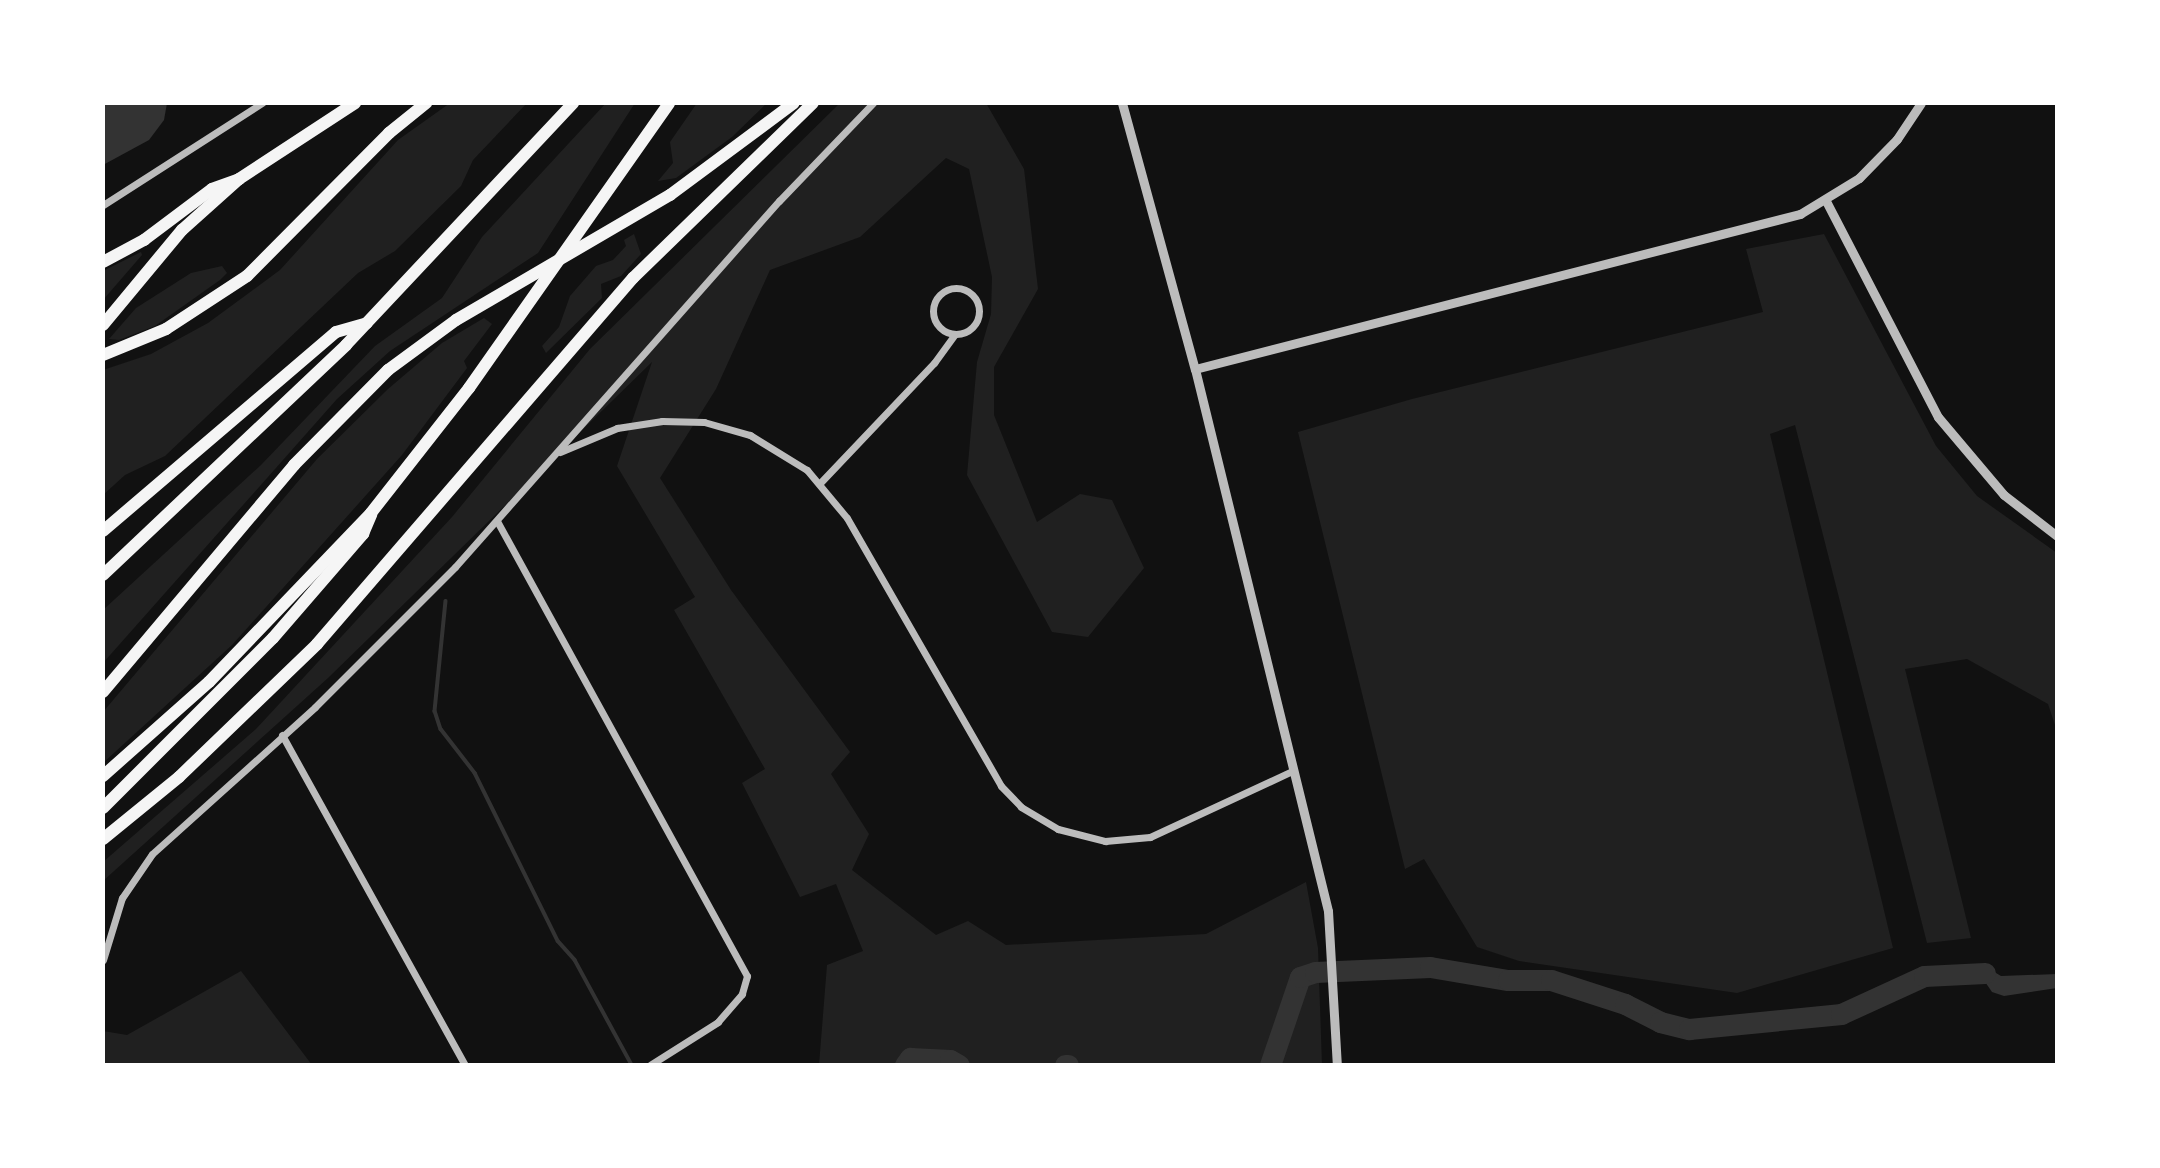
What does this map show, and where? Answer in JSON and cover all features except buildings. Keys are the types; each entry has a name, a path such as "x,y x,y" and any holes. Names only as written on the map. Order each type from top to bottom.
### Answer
{"highway":[{"path":"103,325 182,230 239,179 355,103"},
{"path":"108,354 196,313 247,276 389,133 426,103"},
{"path":"103,575 269,422 368,323 573,103"},
{"path":"103,776 216,674 371,513 469,388 668,103"},
{"path":"103,692 339,416 423,343 495,296 638,215 704,172 794,103"},
{"path":"103,839 179,776 299,663 633,278 813,103"},
{"path":"103,262 144,240 212,189 239,179"},
{"path":"103,531 336,332 368,323"},
{"path":"103,808 273,638 363,534 371,513"}],"street":[{"path":"103,205 262,103"},
{"path":"103,960 122,898 141,867 282,736 497,521 623,376 873,103"},
{"path":"1122,103 1195,369 1332,939 1337,1065"},
{"path":"1195,369 1771,223 1826,201 1878,161 1921,103"},
{"path":"103,213 113,201"},
{"path":"1826,201 1938,418 2004,495 2057,536"},
{"path":"820,483 934,363 954,335 975,326 979,311 969,292 955,288 936,299 933,313 940,328 954,335"},
{"path":"556,454 617,428 662,421 704,422 727,426 771,445 820,483 847,518 987,764 1008,793 1037,818 1084,838 1150,837 1292,771"},
{"path":"497,521 747,976 742,994 718,1022 650,1065"},
{"path":"282,736 465,1065"}],"shaded area":[{"path":"103,103 167,103 164,120 149,140 103,165"},
{"path":"450,103 527,103 473,160 461,186 395,251 358,273 165,456 125,475 103,495 103,370 151,354 208,323 280,270 398,140"},
{"path":"606,103 635,103 538,253 390,351 337,399 103,663 103,610 261,465 375,346 442,298 482,237"},
{"path":"697,103 767,103 732,137 676,178 658,181 673,163 670,142"},
{"path":"840,103 986,103 1024,169 1038,289 994,367 994,415 1037,522 1080,494 1112,500 1144,568 1088,637 1052,632 967,475 977,362 991,314 992,277 969,169 946,158 860,237 770,270 716,389 660,478 731,590 850,752 831,774 869,834 852,870 936,935 968,921 1006,945 1206,934 1306,882 1318,948 1322,1065 819,1065 827,965 863,951 836,884 800,897 742,783 765,769 674,610 695,597 617,466 652,362 328,678 103,881 103,862 256,729 452,517 590,349"},
{"path":"634,234 641,254 621,276 601,284 602,298 546,353 542,346 559,327 570,296 596,266 613,260 626,246 624,240"},
{"path":"1824,234 1936,446 1977,496 2057,553 2057,731 2048,704 1967,659 1905,669 1971,938 1927,943 1795,425 1770,434 1893,948 1737,993 1519,961 1477,947 1424,859 1405,869 1298,432 1412,399 1763,312 1746,249"},
{"path":"141,252 142,255 103,300 103,271"},
{"path":"222,266 227,273 220,280 155,326 119,340 109,339 136,308 191,273"},
{"path":"484,318 492,324 464,361 467,368 402,455 232,645 103,763 103,712 317,459 388,389 442,343"},
{"path":"1981,964 2001,976 2057,974 2057,988 2004,996 1992,992 1981,976 1957,976 1965,968"},
{"path":"241,971 312,1065 103,1065 103,1031 127,1035"}],"waterway":[{"path":"446,601 435,711 441,729 475,773 558,941 575,960 632,1065"},
{"path":"1270,1065 1300,977 1315,972 1430,967 1508,980 1551,980 1625,1004 1660,1022 1689,1029 1841,1014 1924,976 1985,973"},
{"path":"905,1065 910,1058 950,1060 959,1065"}]}
